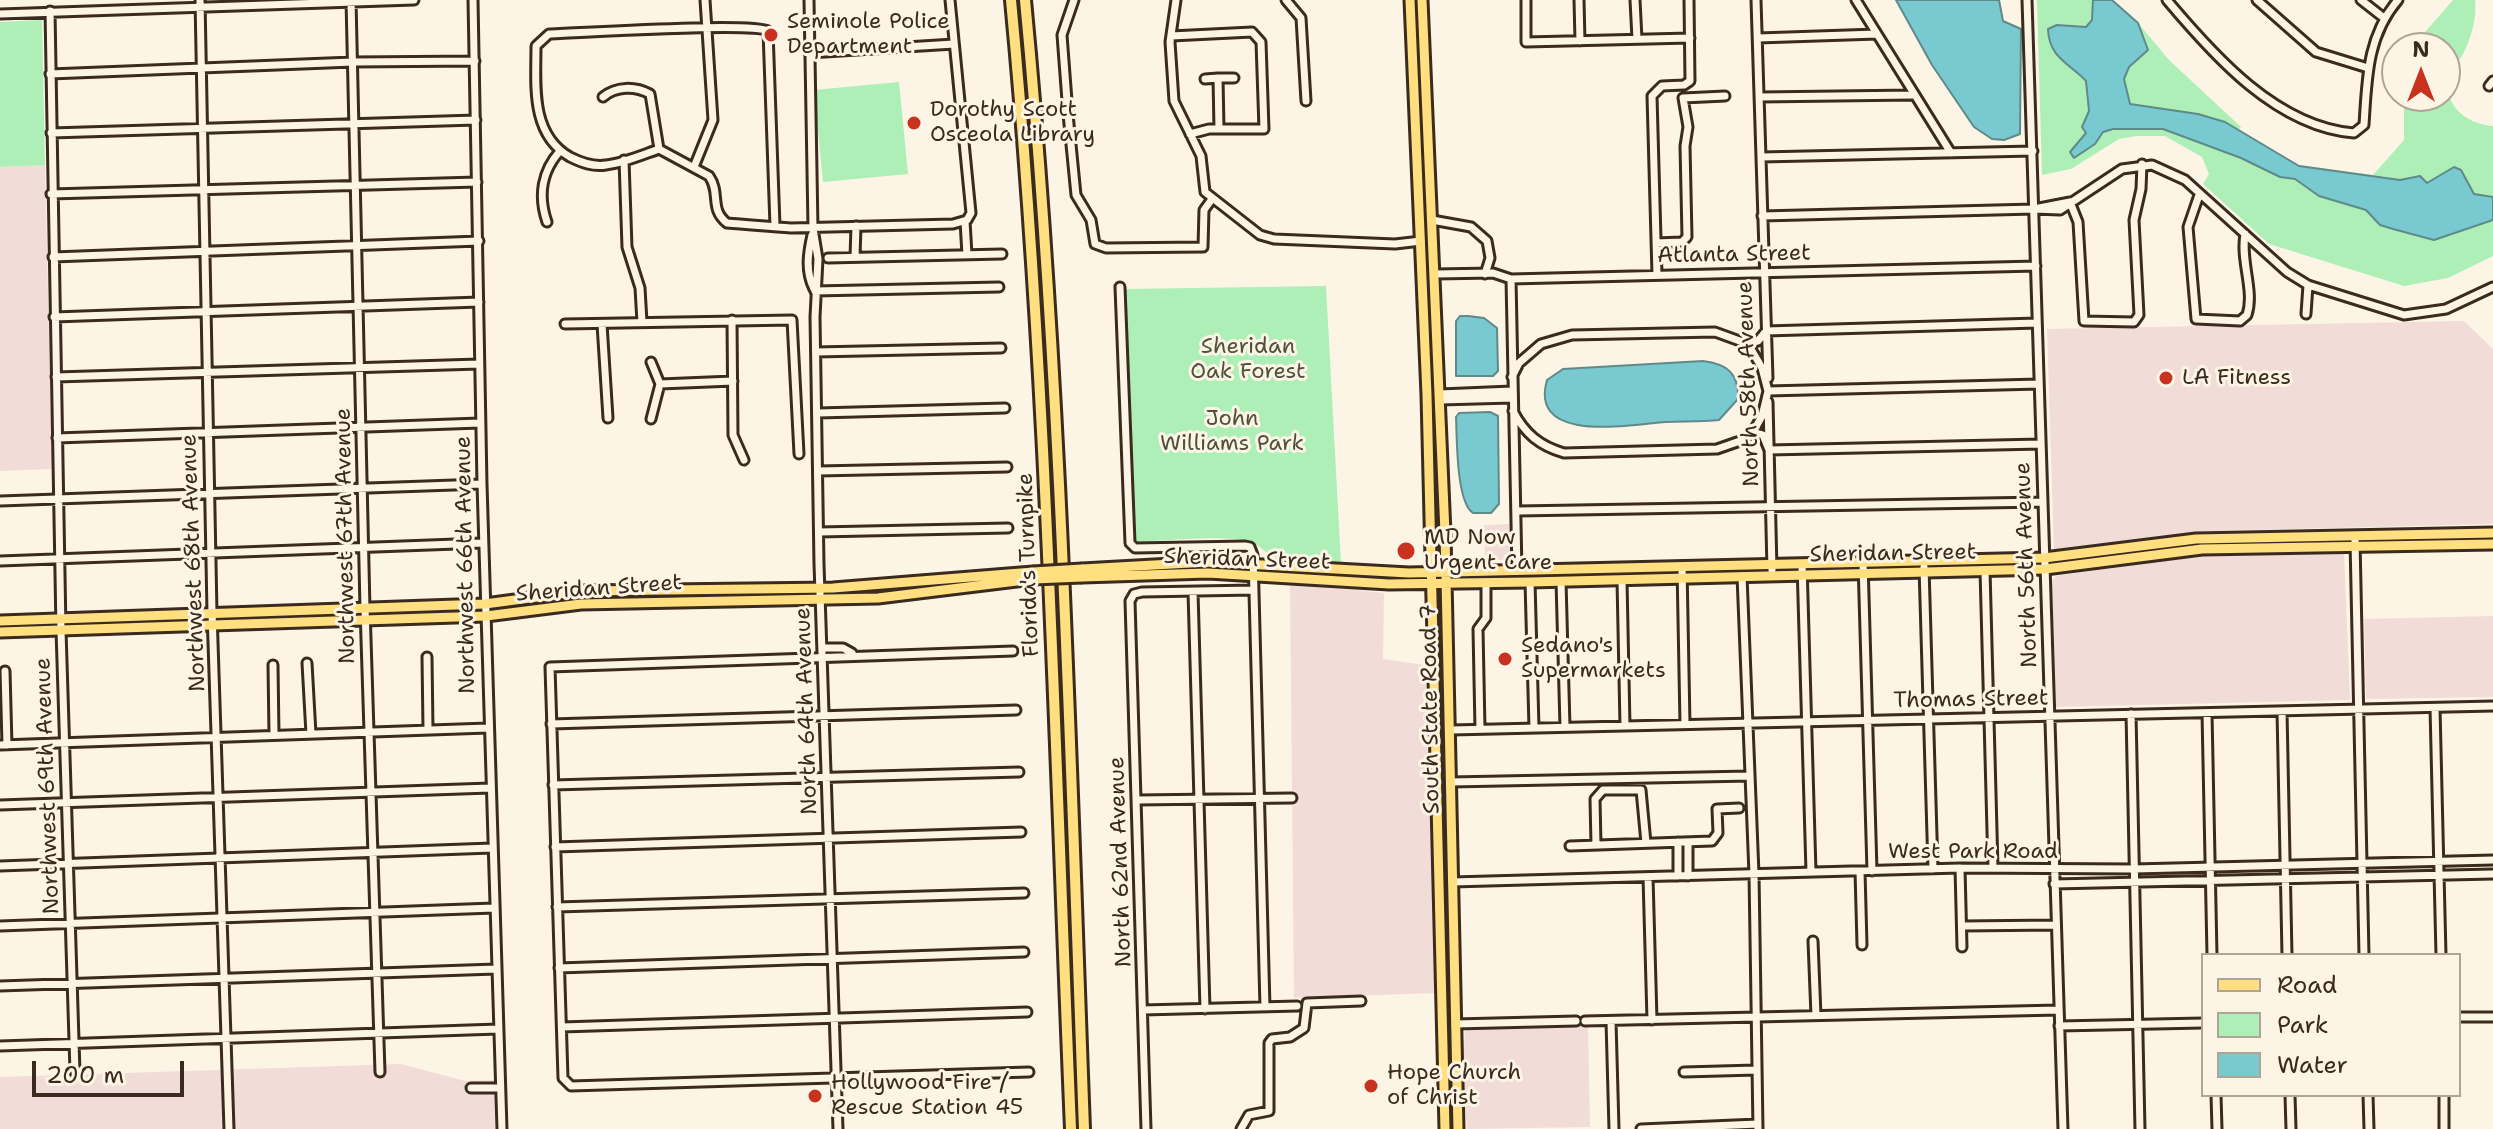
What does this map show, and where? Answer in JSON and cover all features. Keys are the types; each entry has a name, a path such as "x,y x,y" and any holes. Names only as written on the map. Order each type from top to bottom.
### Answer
{"highway":[{"name":"Florida's Turnpike","path":"1011,0 1041,357 1071,1129"},
{"name":"Florida's Turnpike","path":"1025,0 1048,245 1056,388 1084,1129"}],"main road":[{"name":"South State Road 7","path":"1410,0 1426,378 1445,1129"},
{"name":"South State Road 7","path":"1422,0 1446,572 1458,1129"},
{"path":"1426,378 1431,391 1440,397"},
{"path":"2425,545 2455,540 2468,533"},
{"name":"Sheridan Street","path":"1253,568 1360,572 1682,572 1803,569 1863,562 2045,564 2205,538 2493,533"},
{"path":"2143,556 2154,549 2193,545 2205,538"},
{"path":"2202,549 2209,543 2238,542 2244,538"},
{"name":"Sheridan Street","path":"1803,569 1864,574 1985,570 2202,549 2493,544"},
{"name":"Sheridan Street","path":"0,621 485,604 582,591 820,588 1082,573 1208,562 1357,583 1622,580 1682,572 1742,576 1772,570"},
{"name":"Sheridan Street","path":"0,632 486,616 581,604 878,598 1033,576"},
{"path":"1436,717 1450,728"},
{"path":"1440,868 1452,882"},
{"path":"1441,909 1453,922"},
{"path":"1444,1013 1455,1024"},
{"path":"1444,1040 1456,1050"}],"street":[{"path":"0,14 200,3 414,0"},
{"name":"Northwest 66th Avenue","path":"473,0 483,543 502,1129"},
{"path":"694,167 713,120 705,0"},
{"name":"North 64th Avenue","path":"809,0 813,228 808,255 809,279 815,291 810,317 816,352 820,588 838,1129"},
{"path":"950,0 971,213 965,221 967,255"},
{"path":"1074,0 1062,35 1064,71 1076,195 1091,220 1095,244 1106,248 1203,247 1204,210 1212,199"},
{"path":"1176,0 1171,36 1174,101 1201,156 1203,187 1212,199 1260,235 1274,239 1395,244 1421,241"},
{"path":"1287,0 1301,18 1306,101"},
{"path":"1526,0 1526,42 1690,38"},
{"path":"1579,0 1580,41"},
{"path":"1635,0 1637,39"},
{"path":"1657,275 1652,96 1662,86 1684,85 1690,81 1689,0"},
{"name":"North 58th Avenue","path":"1756,0 1772,570"},
{"path":"1856,0 1951,153"},
{"name":"North 56th Avenue","path":"2027,0 2063,1129"},
{"path":"2167,0 2221,57 2275,103 2318,126 2342,132 2359,131 2364,125 2373,40 2398,0"},
{"path":"2257,0 2316,52 2340,62 2368,68"},
{"path":"2361,0 2384,18"},
{"name":"Northwest 67th Avenue","path":"351,1 368,732 380,1072"},
{"name":"Northwest 68th Avenue","path":"200,3 212,612 230,1127"},
{"name":"Northwest 69th Avenue","path":"50,11 59,559 75,1072"},
{"path":"775,226 770,37 764,28 549,34 541,38 536,46 536,104 544,129 560,151 594,165 659,149 694,167 713,182 715,210 727,223 775,226 813,228 965,221"},
{"path":"1171,36 1256,33 1261,42 1264,129 1197,130 1190,134"},
{"path":"1758,38 1877,34"},
{"path":"809,53 954,44"},
{"path":"50,74 353,62 475,61"},
{"path":"1218,78 1219,129"},
{"path":"1205,79 1234,78"},
{"path":"603,97 618,89 641,89 650,94 659,149"},
{"path":"1760,97 1913,95"},
{"path":"1656,243 1682,242 1687,237 1685,146 1688,127 1683,98 1725,96"},
{"path":"51,133 476,120"},
{"path":"547,222 543,211 545,172 560,151"},
{"path":"1761,157 2033,151"},
{"path":"624,160 627,247 640,288 642,322"},
{"path":"2070,202 2078,222 2084,321 2134,322 2139,315 2134,220 2141,189 2142,164"},
{"path":"1762,216 2057,208 2122,169 2142,164 2165,169 2308,285 2404,315 2446,309 2493,287"},
{"path":"51,194 477,182"},
{"path":"2199,195 2188,227 2196,319 2240,321 2247,315 2249,303 2242,251 2245,234"},
{"path":"1432,220 1471,227 1487,241 1490,258 1485,274"},
{"path":"855,257 856,226"},
{"path":"53,257 479,241"},
{"path":"828,258 1002,254"},
{"name":"Atlanta Street","path":"1435,274 1493,273 1511,279 2036,266"},
{"path":"1511,279 1517,571"},
{"path":"2306,314 2308,285"},
{"path":"815,291 999,287"},
{"path":"1120,287 1130,543 1135,548 1250,547 1265,1007"},
{"path":"54,317 479,302"},
{"path":"732,320 733,435 744,460"},
{"path":"565,324 792,320 795,327 799,454"},
{"path":"1512,377 1519,363 1541,344 1572,335 1715,332 1748,344 1758,341 1766,331 2037,323"},
{"path":"602,324 608,418"},
{"path":"1513,411 1530,436 1546,448 1564,453 1717,449 1740,441 1753,432 1762,416 1768,391 1762,368 1748,344"},
{"path":"816,352 1001,348"},
{"path":"651,362 660,384 651,419"},
{"path":"56,377 479,364"},
{"path":"660,384 733,381"},
{"path":"1768,391 2039,384"},
{"path":"1440,397 1512,395"},
{"path":"818,413 1005,408"},
{"path":"57,438 480,423"},
{"path":"1753,432 1763,435 1769,450 2041,444"},
{"path":"818,471 1007,467"},
{"path":"0,501 482,484"},
{"path":"1518,511 2043,502"},
{"path":"819,532 1008,528"},
{"path":"2354,536 2364,953"},
{"path":"0,561 483,543"},
{"path":"1924,561 1933,869"},
{"path":"1863,562 1872,871"},
{"path":"1803,569 1811,872"},
{"path":"1985,570 1993,868"},
{"path":"1682,572 1685,724"},
{"path":"1641,1129 1758,1126 1754,874 1742,576"},
{"path":"1622,580 1625,726"},
{"path":"1561,581 1565,727"},
{"path":"1530,582 1534,728"},
{"path":"1480,729 1478,629 1486,618 1486,583"},
{"name":"Sheridan Street","path":"1134,594 1253,590"},
{"path":"1193,592 1205,1009"},
{"name":"North 62nd Avenue","path":"1134,594 1130,601 1146,1129"},
{"path":"1013,651 824,652 550,667 559,968 566,1083 571,1086 1029,1072"},
{"path":"427,657 428,729"},
{"path":"307,663 311,734"},
{"path":"273,665 274,735"},
{"path":"5,671 4,745 488,728"},
{"name":"Thomas Street","path":"1450,728 2493,706"},
{"path":"2435,708 2441,953"},
{"path":"551,724 1016,710"},
{"path":"2282,711 2287,953"},
{"path":"2207,713 2212,953"},
{"path":"2131,714 2140,1129"},
{"path":"553,785 1019,772"},
{"path":"1451,782 1750,776"},
{"path":"0,805 490,788"},
{"path":"1596,845 1595,799 1603,790 1641,790 1646,843"},
{"path":"1138,800 1292,798"},
{"path":"1570,846 1712,841 1718,833 1717,809 1739,808"},
{"path":"555,847 1021,832"},
{"path":"1678,842 1678,876"},
{"path":"1688,842 1688,876"},
{"path":"0,866 492,848"},
{"name":"West Park Road","path":"1452,882 1960,868 2134,869 2493,860"},
{"path":"1960,868 1962,947"},
{"path":"1860,871 1862,945"},
{"name":"West Park Road","path":"2054,884 2493,874"},
{"path":"1648,877 1652,1020"},
{"path":"557,907 1024,893"},
{"path":"0,926 494,908"},
{"path":"1962,926 2056,925"},
{"path":"1813,941 1816,1016"},
{"path":"559,968 1024,952"},
{"path":"0,986 496,969"},
{"path":"1241,1129 1249,1115 1269,1111 1269,1043 1272,1039 1290,1037 1304,1028 1307,1003 1361,1001"},
{"path":"1143,1010 1297,1006"},
{"path":"1585,1021 2058,1010"},
{"path":"562,1027 1027,1012"},
{"path":"2461,1017 2493,1017"},
{"path":"1455,1024 1576,1021"},
{"path":"1611,1021 1614,1129"},
{"path":"2059,1026 2201,1023"},
{"path":"0,1046 498,1029"},
{"path":"1684,1072 1756,1070"},
{"path":"471,1088 500,1088"},
{"path":"2216,1097 2217,1129"},
{"path":"2290,1097 2291,1129"},
{"path":"2368,1097 2369,1129"},
{"path":"2444,1097 2444,1129"}],"shaded area":[{"path":"45,165 52,469 0,471 0,167"},
{"path":"2464,321 2493,349 2493,524 2214,531 2054,550 2047,329"},
{"path":"1510,524 1511,560 1485,560 1484,525"},
{"path":"2344,554 2350,700 2056,707 2052,581 2056,576 2197,556"},
{"path":"1290,583 1384,593 1383,659 1425,665 1436,993 1294,998"},
{"path":"2493,616 2493,697 2366,699 2364,619"},
{"path":"1588,1026 1590,1127 1467,1129 1463,1076 1465,1030"},
{"path":"401,1064 465,1081 494,1080 495,1129 0,1129 0,1077"}],"green space":[{"path":"2037,0 2112,0 2138,23 2169,60 2241,127 2239,130 2299,165 2373,175 2404,140 2404,112 2460,112 2473,121 2493,126 2493,256 2448,278 2404,286 2269,244 2203,184 2209,174 2202,157 2165,136 2119,139 2071,169 2042,175"},
{"path":"2453,0 2475,0 2471,36 2462,56 2461,32 2425,32"},
{"path":"42,20 45,165 0,167 0,22"},
{"path":"899,82 908,174 823,182 814,90"},
{"name":"John Williams Park","path":"1326,286 1341,564 1276,558 1254,543 1239,540 1211,538 1136,542 1132,528 1126,289"}],"water":[{"path":"1896,0 1999,0 2003,21 2021,29 2020,134 2004,140 1992,139 1974,127 1932,65"},
{"path":"2093,0 2112,0 2138,23 2148,50 2129,67 2124,79 2130,104 2198,114 2225,122 2299,166 2400,180 2420,176 2427,183 2454,167 2461,170 2474,194 2493,197 2493,220 2434,240 2393,229 2380,225 2366,210 2319,196 2295,179 2280,177 2241,158 2163,129 2113,129 2103,132 2095,144 2074,158 2070,152 2086,133 2082,127 2089,111 2086,81 2056,53 2048,29 2057,25 2086,27 2092,20"},
{"path":"1460,316 1484,318 1497,328 1498,371 1493,376 1456,376 1456,321"},
{"path":"1703,361 1730,371 1738,390 1738,399 1719,420 1587,426 1568,422 1553,414 1545,401 1547,380 1563,369"},
{"path":"1490,412 1498,416 1499,504 1491,513 1473,513 1467,507 1460,483 1456,417 1459,413"}],"place":[{"name":"Seminole Police Department","path":"771,35"},
{"name":"Dorothy Scott Osceola Library","path":"914,123"},
{"name":"LA Fitness","path":"2166,378"},
{"name":"MD Now Urgent Care","path":"1406,551"},
{"name":"Sedano's Supermarkets","path":"1505,659"},
{"name":"Hope Church of Christ","path":"1371,1086"},
{"name":"Hollywood Fire / Rescue Station 45","path":"815,1096"}],"park label":[{"name":"Sheridan Oak Forest","path":"1248,360"}]}
